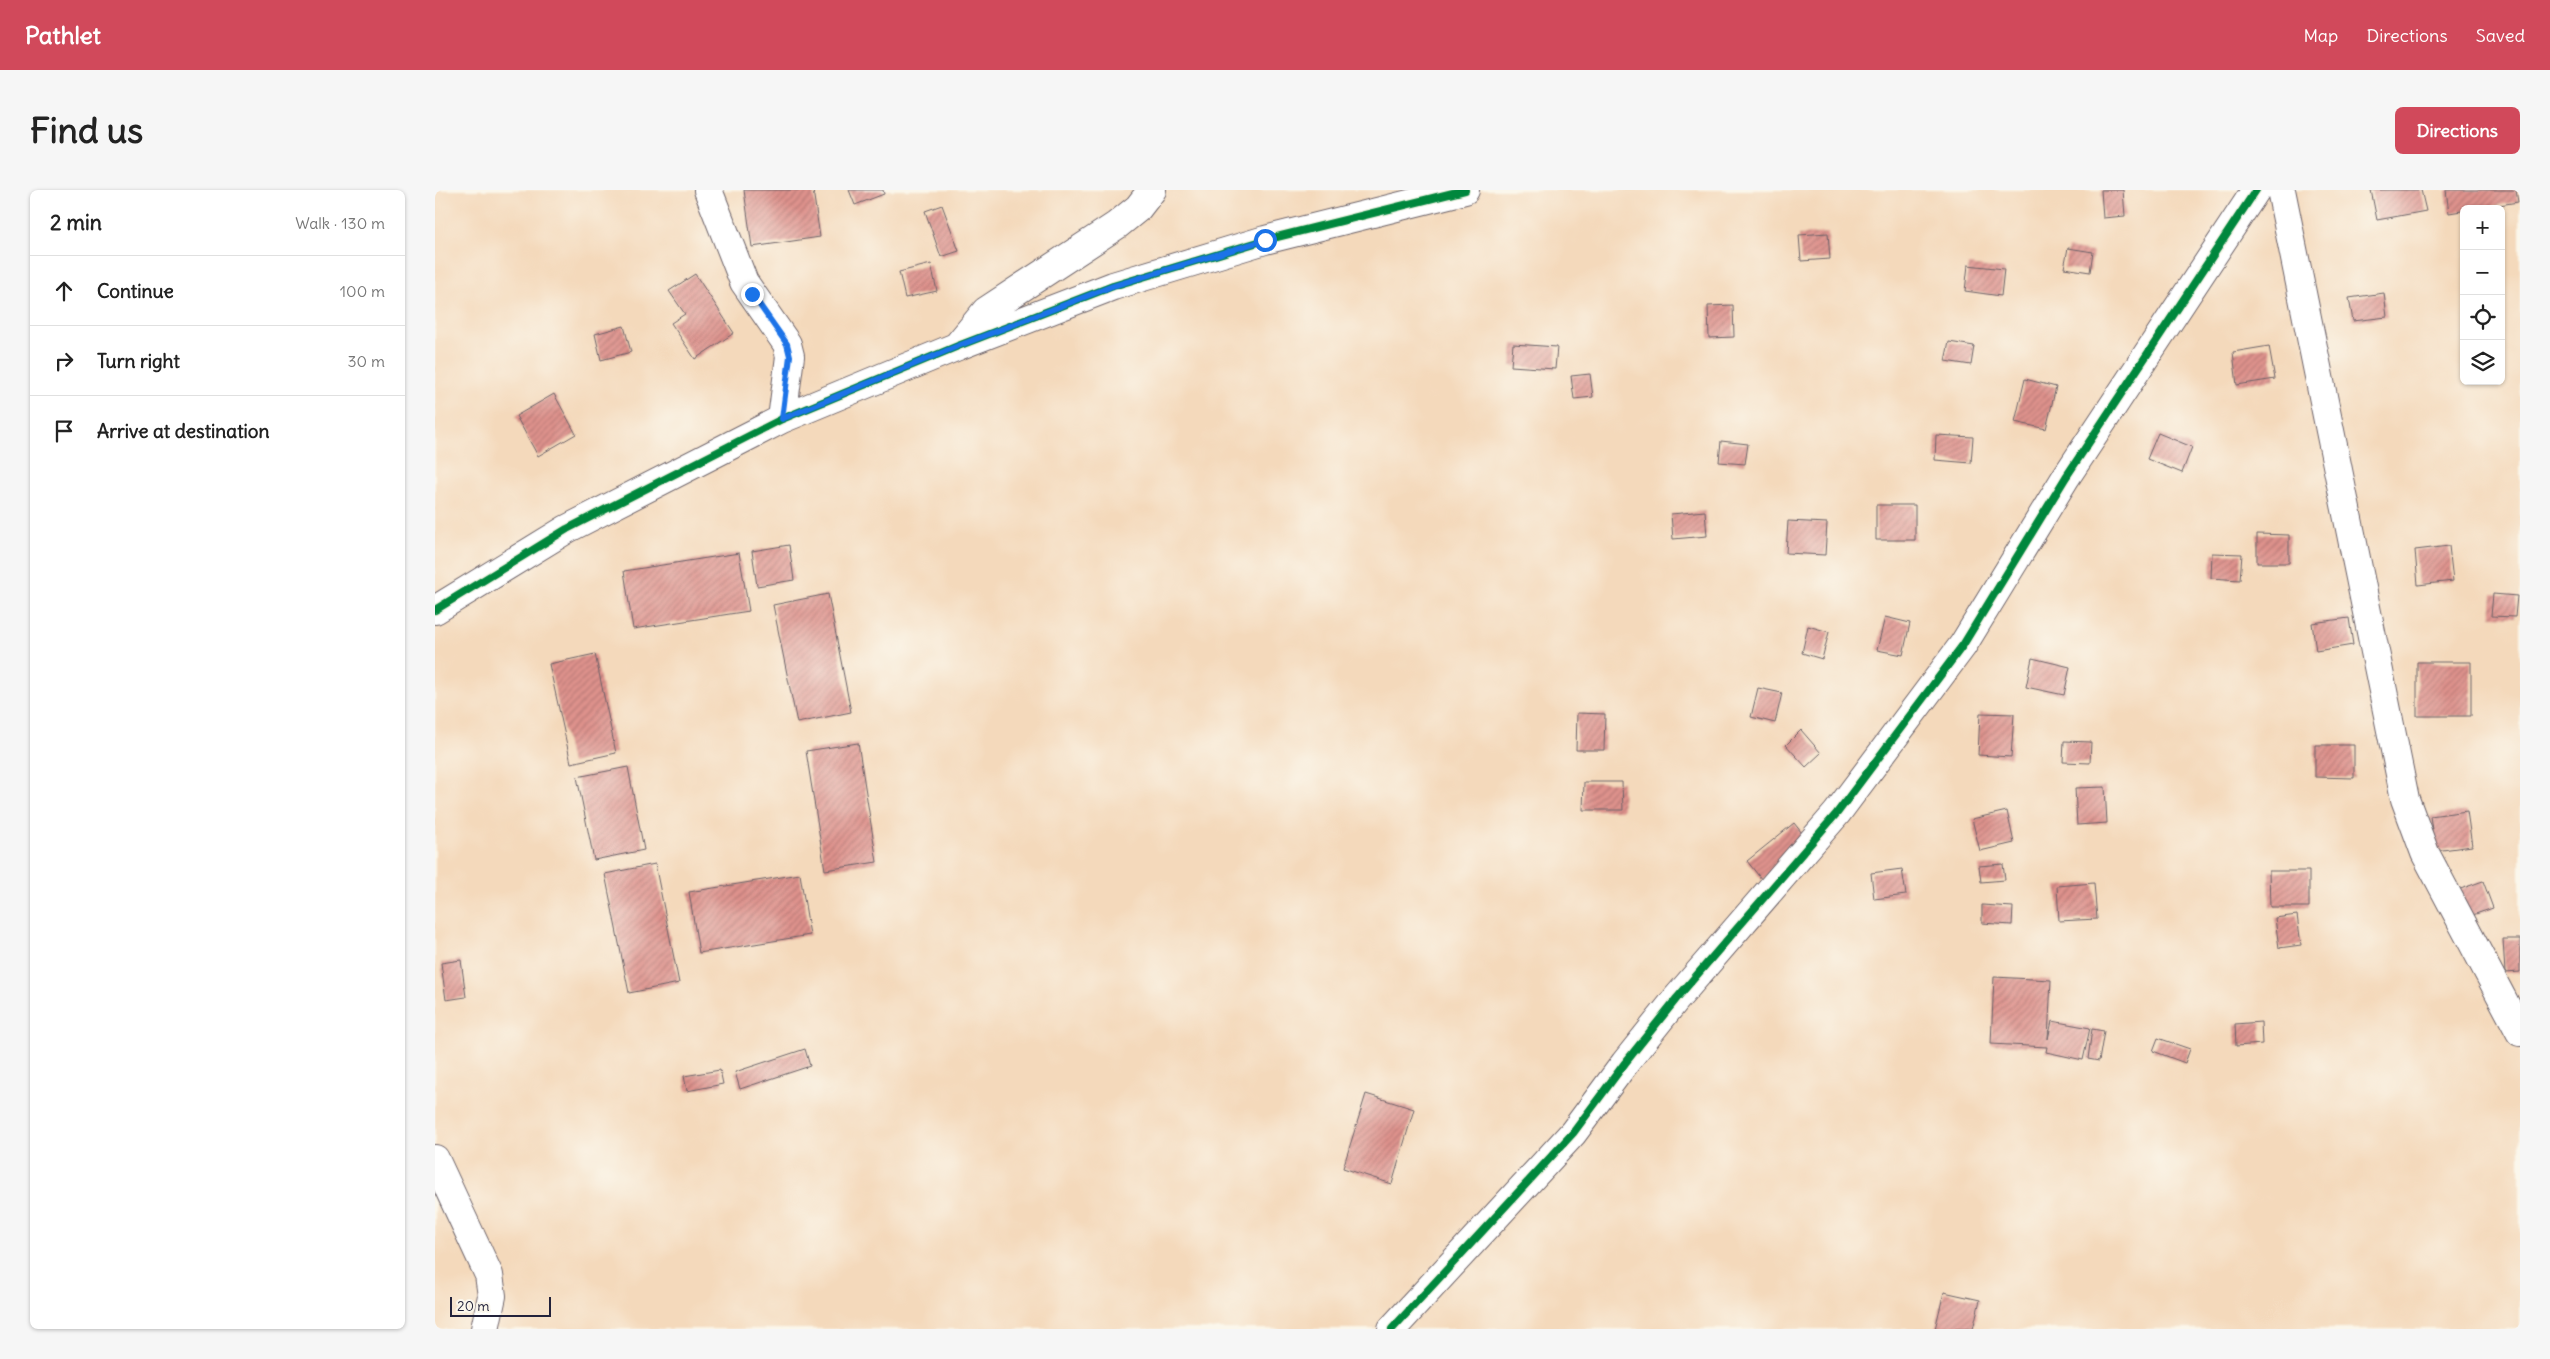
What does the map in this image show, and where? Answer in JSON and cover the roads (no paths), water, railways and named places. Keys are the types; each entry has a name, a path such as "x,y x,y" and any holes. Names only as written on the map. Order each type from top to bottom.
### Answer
{"street":[{"path":"708,190 744,282 787,344 790,356 782,419"},
{"path":"958,346 986,311 1117,225 1138,208 1152,190"},
{"path":"435,610 567,530 782,419 958,346 1113,286 1265,240 1465,190"},
{"path":"1392,1329 1573,1134 1625,1063 1671,1005 1837,813 1963,645 2066,477 2256,190"},
{"path":"2281,190 2405,799 2425,853 2520,1032"},
{"path":"435,1159 489,1275 492,1296 485,1329"}]}
